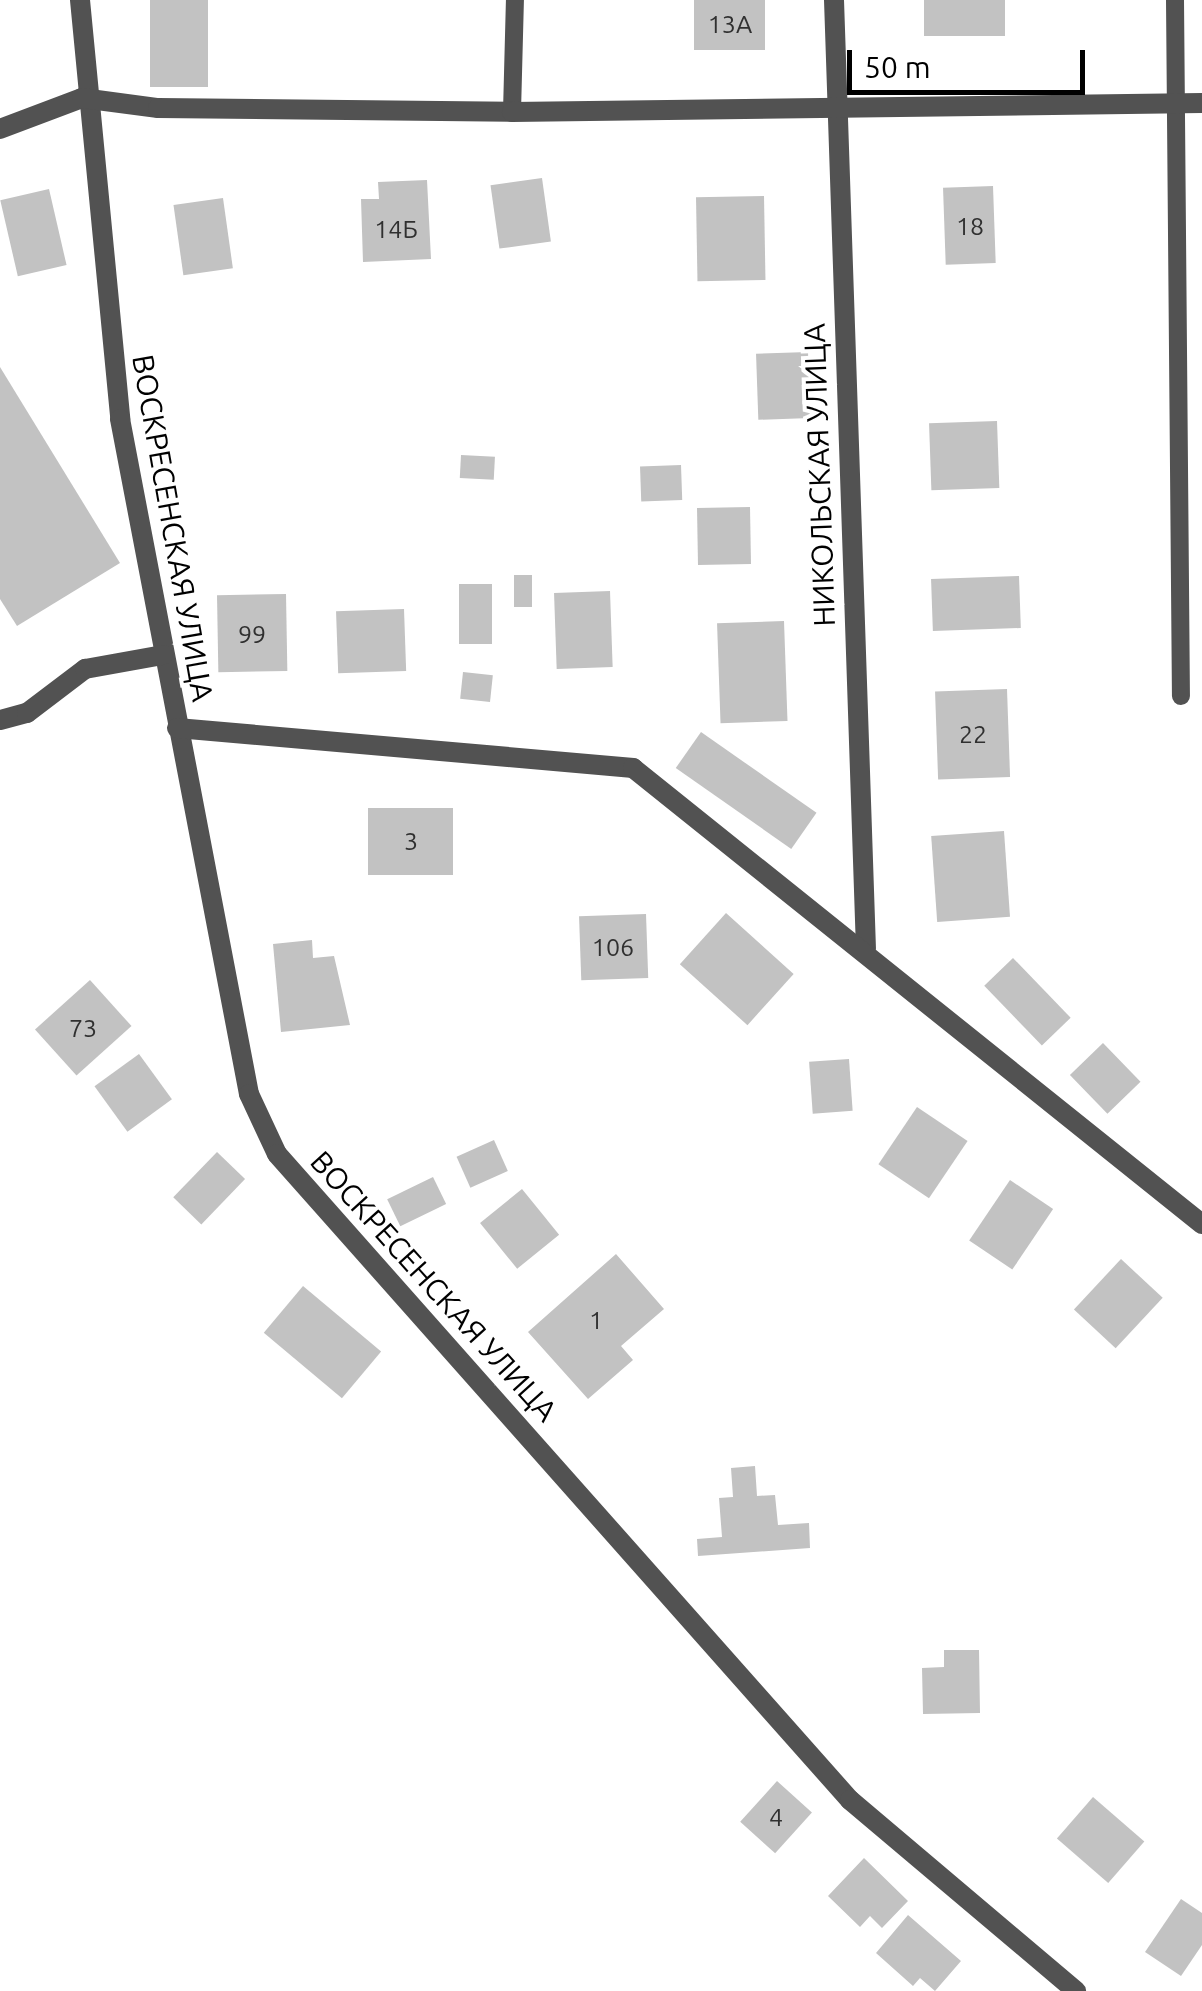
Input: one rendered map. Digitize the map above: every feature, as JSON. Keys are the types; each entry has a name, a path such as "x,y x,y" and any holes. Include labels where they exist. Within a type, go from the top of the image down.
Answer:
{"street":[{"name":"ВОСКРЕСЕНСКАЯ УЛИЦА","path":"80,0 82,98 120,419 249,1094 277,1154 850,1800 1076,1991"},
{"name":"НИКОЛЬСКАЯ УЛИЦА","path":"834,0 866,948"},
{"path":"0,129 82,98 158,108 512,112 837,112 1202,104"},
{"path":"0,720 27,713 84,669 163,655"},
{"path":"177,728 633,768 866,948 1202,1224"}],"lane":[{"path":"512,112 515,0"},
{"path":"1175,0 1181,696"}],"building":[{"path":"150,0 208,0 208,87 150,87"},
{"path":"694,0 765,0 765,50 694,50"},
{"path":"924,0 1005,0 1005,36 924,36"},
{"path":"542,178 551,241 499,249 491,185"},
{"path":"427,180 431,259 363,262 361,199 379,199 378,182"},
{"path":"993,186 996,263 946,265 943,188"},
{"path":"49,189 67,265 18,276 0,200"},
{"path":"764,196 765,280 697,281 696,197"},
{"path":"223,198 233,268 183,275 173,205"},
{"path":"808,352 810,418 758,420 756,354"},
{"path":"0,367 120,563 17,626 0,599"},
{"path":"997,421 999,488 931,490 929,423"},
{"path":"461,455 495,457 494,480 460,478"},
{"path":"681,465 682,500 641,501 640,466"},
{"path":"750,507 751,564 698,565 697,508"},
{"path":"514,575 532,575 532,607 514,607"},
{"path":"1019,576 1021,628 933,631 931,579"},
{"path":"459,584 492,584 492,644 459,644"},
{"path":"610,591 613,667 557,669 554,593"},
{"path":"286,594 287,671 218,672 217,595"},
{"path":"404,609 406,671 338,673 336,611"},
{"path":"784,621 787,721 721,723 717,623"},
{"path":"463,672 493,675 490,702 460,699"},
{"path":"1007,689 1010,777 938,779 935,692"},
{"path":"701,732 817,813 791,849 676,768"},
{"path":"368,808 453,808 453,875 368,875"},
{"path":"1004,831 1010,917 937,922 931,836"},
{"path":"726,913 794,974 747,1025 680,964"},
{"path":"646,914 648,978 581,980 579,916"},
{"path":"312,940 313,958 334,956 350,1025 281,1032 273,944"},
{"path":"1013,958 1071,1018 1042,1045 984,986"},
{"path":"90,980 131,1026 76,1076 35,1030"},
{"path":"1103,1043 1141,1082 1107,1114 1070,1075"},
{"path":"139,1054 172,1099 127,1132 95,1086"},
{"path":"849,1059 853,1111 813,1114 809,1062"},
{"path":"917,1107 968,1141 929,1198 878,1164"},
{"path":"494,1140 508,1171 470,1188 457,1157"},
{"path":"217,1152 245,1179 201,1224 173,1197"},
{"path":"433,1177 446,1204 400,1226 387,1199"},
{"path":"1010,1180 1053,1209 1012,1270 969,1241"},
{"path":"522,1189 559,1235 517,1269 480,1223"},
{"path":"616,1254 664,1309 621,1346 633,1360 588,1399 528,1332"},
{"path":"1121,1259 1163,1298 1116,1348 1074,1309"},
{"path":"303,1286 381,1352 342,1398 264,1333"},
{"path":"755,1466 757,1496 775,1495 778,1525 809,1523 810,1548 698,1556 697,1539 722,1537 719,1498 733,1497 731,1468"},
{"path":"944,1650 979,1650 980,1713 923,1714 922,1668 944,1667"},
{"path":"777,1781 812,1812 775,1853 740,1822"},
{"path":"1093,1797 1144,1842 1108,1883 1057,1839"},
{"path":"864,1858 908,1901 882,1928 870,1916 860,1927 828,1896"},
{"path":"1181,1899 1202,1913 1202,1945 1181,1976 1145,1952"},
{"path":"908,1915 961,1961 935,1991 920,1978 913,1986 876,1953"}]}
